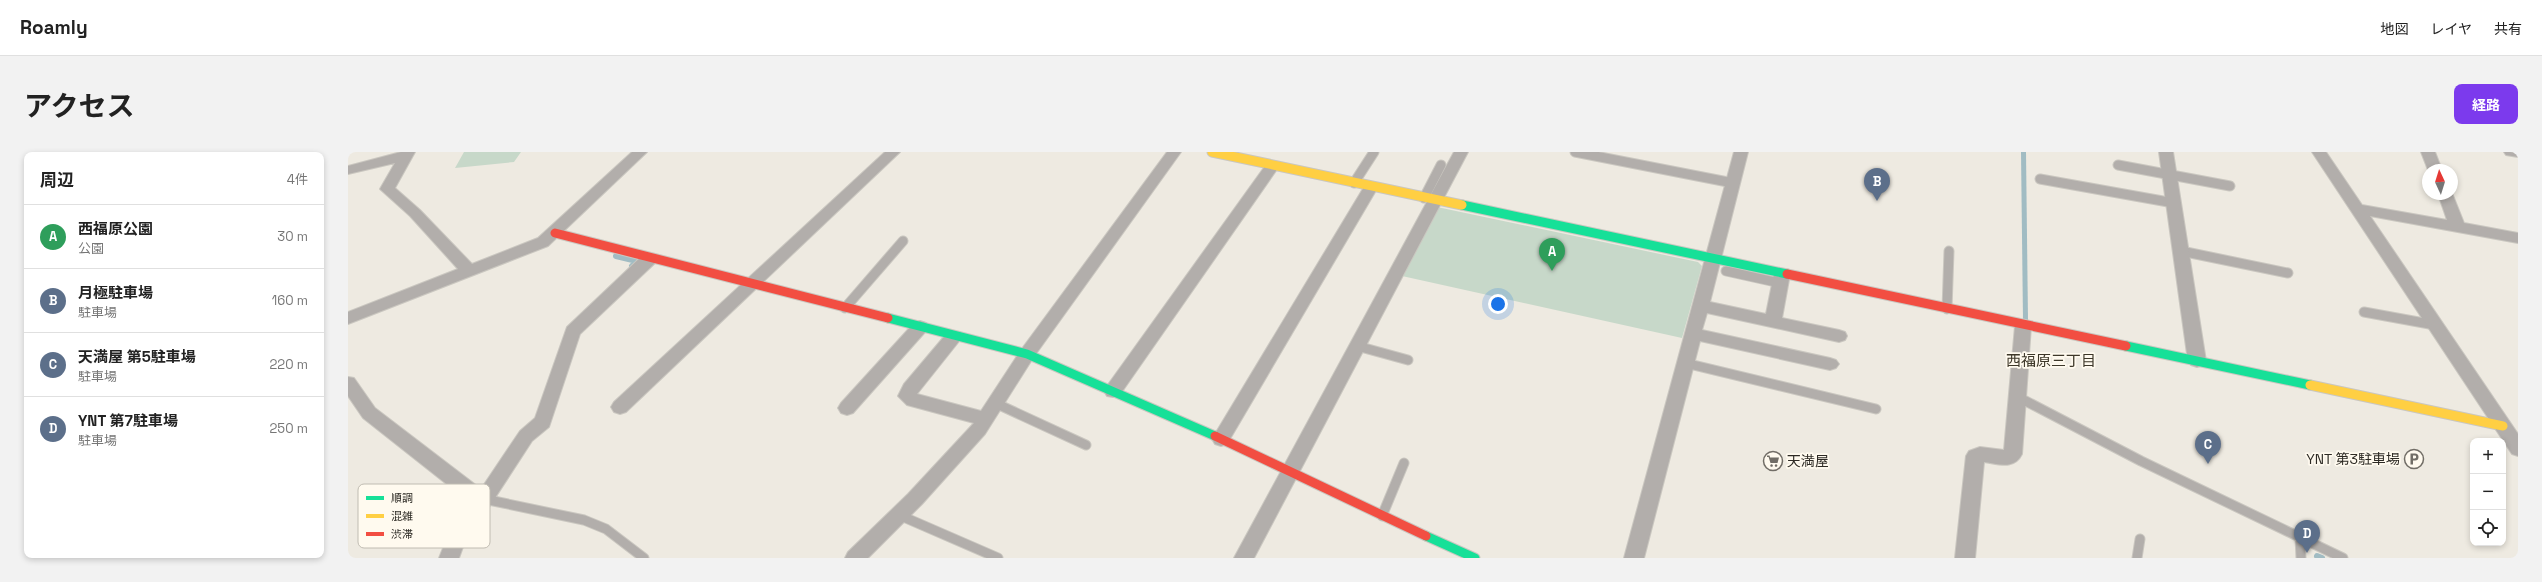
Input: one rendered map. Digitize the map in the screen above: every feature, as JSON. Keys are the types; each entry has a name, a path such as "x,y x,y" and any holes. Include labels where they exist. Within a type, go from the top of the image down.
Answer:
{"street":[{"path":"348,318 543,242 555,233 640,152"},
{"path":"620,407 893,152"},
{"path":"855,558 899,515 974,434 1027,354 1174,152"},
{"path":"1212,152 1430,200 1713,258 1781,278 1946,309 2503,426"},
{"path":"1244,558 1357,346 1430,200 1461,152"},
{"path":"1634,558 1741,152"},
{"path":"2166,152 2197,361"},
{"path":"2319,152 2518,449"},
{"path":"2428,152 2433,164"},
{"path":"2512,152 2518,153"},
{"path":"407,154 387,189 415,213 469,271"},
{"path":"348,170 407,154"},
{"path":"1113,391 1273,165"},
{"path":"1221,440 1371,187"},
{"path":"2447,200 2458,226"},
{"path":"2357,209 2518,238"},
{"path":"555,233 649,259 1027,354 1221,440 1289,473 1475,558"},
{"path":"490,490 526,436 543,422 573,331 649,259"},
{"path":"1773,321 1781,278"},
{"path":"1700,306 1839,336"},
{"path":"1965,558 1975,456 1980,454 2009,458 2013,454 2023,326"},
{"path":"847,408 920,327"},
{"path":"1693,334 1830,364"},
{"path":"954,336 910,389 907,396 913,400 985,418"},
{"path":"348,383 369,413 460,484"},
{"path":"449,558 453,548"}],"lane":[{"path":"1354,183 1374,152"},
{"path":"1575,152 1733,183"},
{"path":"1430,200 1441,164"},
{"path":"2118,165 2230,186"},
{"path":"2040,179 2174,203"},
{"path":"845,308 904,241"},
{"path":"1946,309 1949,251"},
{"path":"2181,251 2288,273"},
{"path":"1726,271 1781,278"},
{"path":"2364,312 2435,325"},
{"path":"1357,346 1408,360"},
{"path":"1685,363 1876,409"},
{"path":"2018,397 2343,558"},
{"path":"995,403 1086,445"},
{"path":"1382,516 1404,463"},
{"path":"490,500 584,520 606,530 644,558"},
{"path":"899,515 998,558"},
{"path":"2137,558 2140,538"},
{"path":"2300,538 2299,552 2301,558"}],"green space":[{"path":"464,152 521,152 514,162 455,168"},
{"path":"1437,207 1698,262 1702,266 1682,338 1402,276"}],"water":[{"path":"2021,152 2026,152 2028,320 2023,320"}],"waterway":[{"path":"616,256 637,261 632,266"},
{"path":"2317,556 2322,558"}],"traffic: fast":[{"path":"1462,205 1787,274"},
{"path":"888,318 1027,354 1215,436"},
{"path":"2126,346 2310,385"},
{"path":"1426,536 1475,558"}],"traffic: slow":[{"path":"1212,152 1462,205"},
{"path":"2310,385 2503,426"}],"traffic: jam":[{"path":"555,233 888,318"},
{"path":"1787,274 2126,346"},
{"path":"1215,436 1289,473 1426,536"}],"place":[{"name":"月極駐車場","path":"1877,201"},
{"name":"西福原公園","path":"1552,271"},
{"name":"YNT 第3駐車場","path":"2414,459"},
{"name":"天満屋","path":"1773,461"},
{"name":"天満屋 第5駐車場","path":"2208,464"},
{"name":"YNT 第7駐車場","path":"2307,553"}],"district":[{"name":"西福原三丁目","path":"2051,360"}]}
